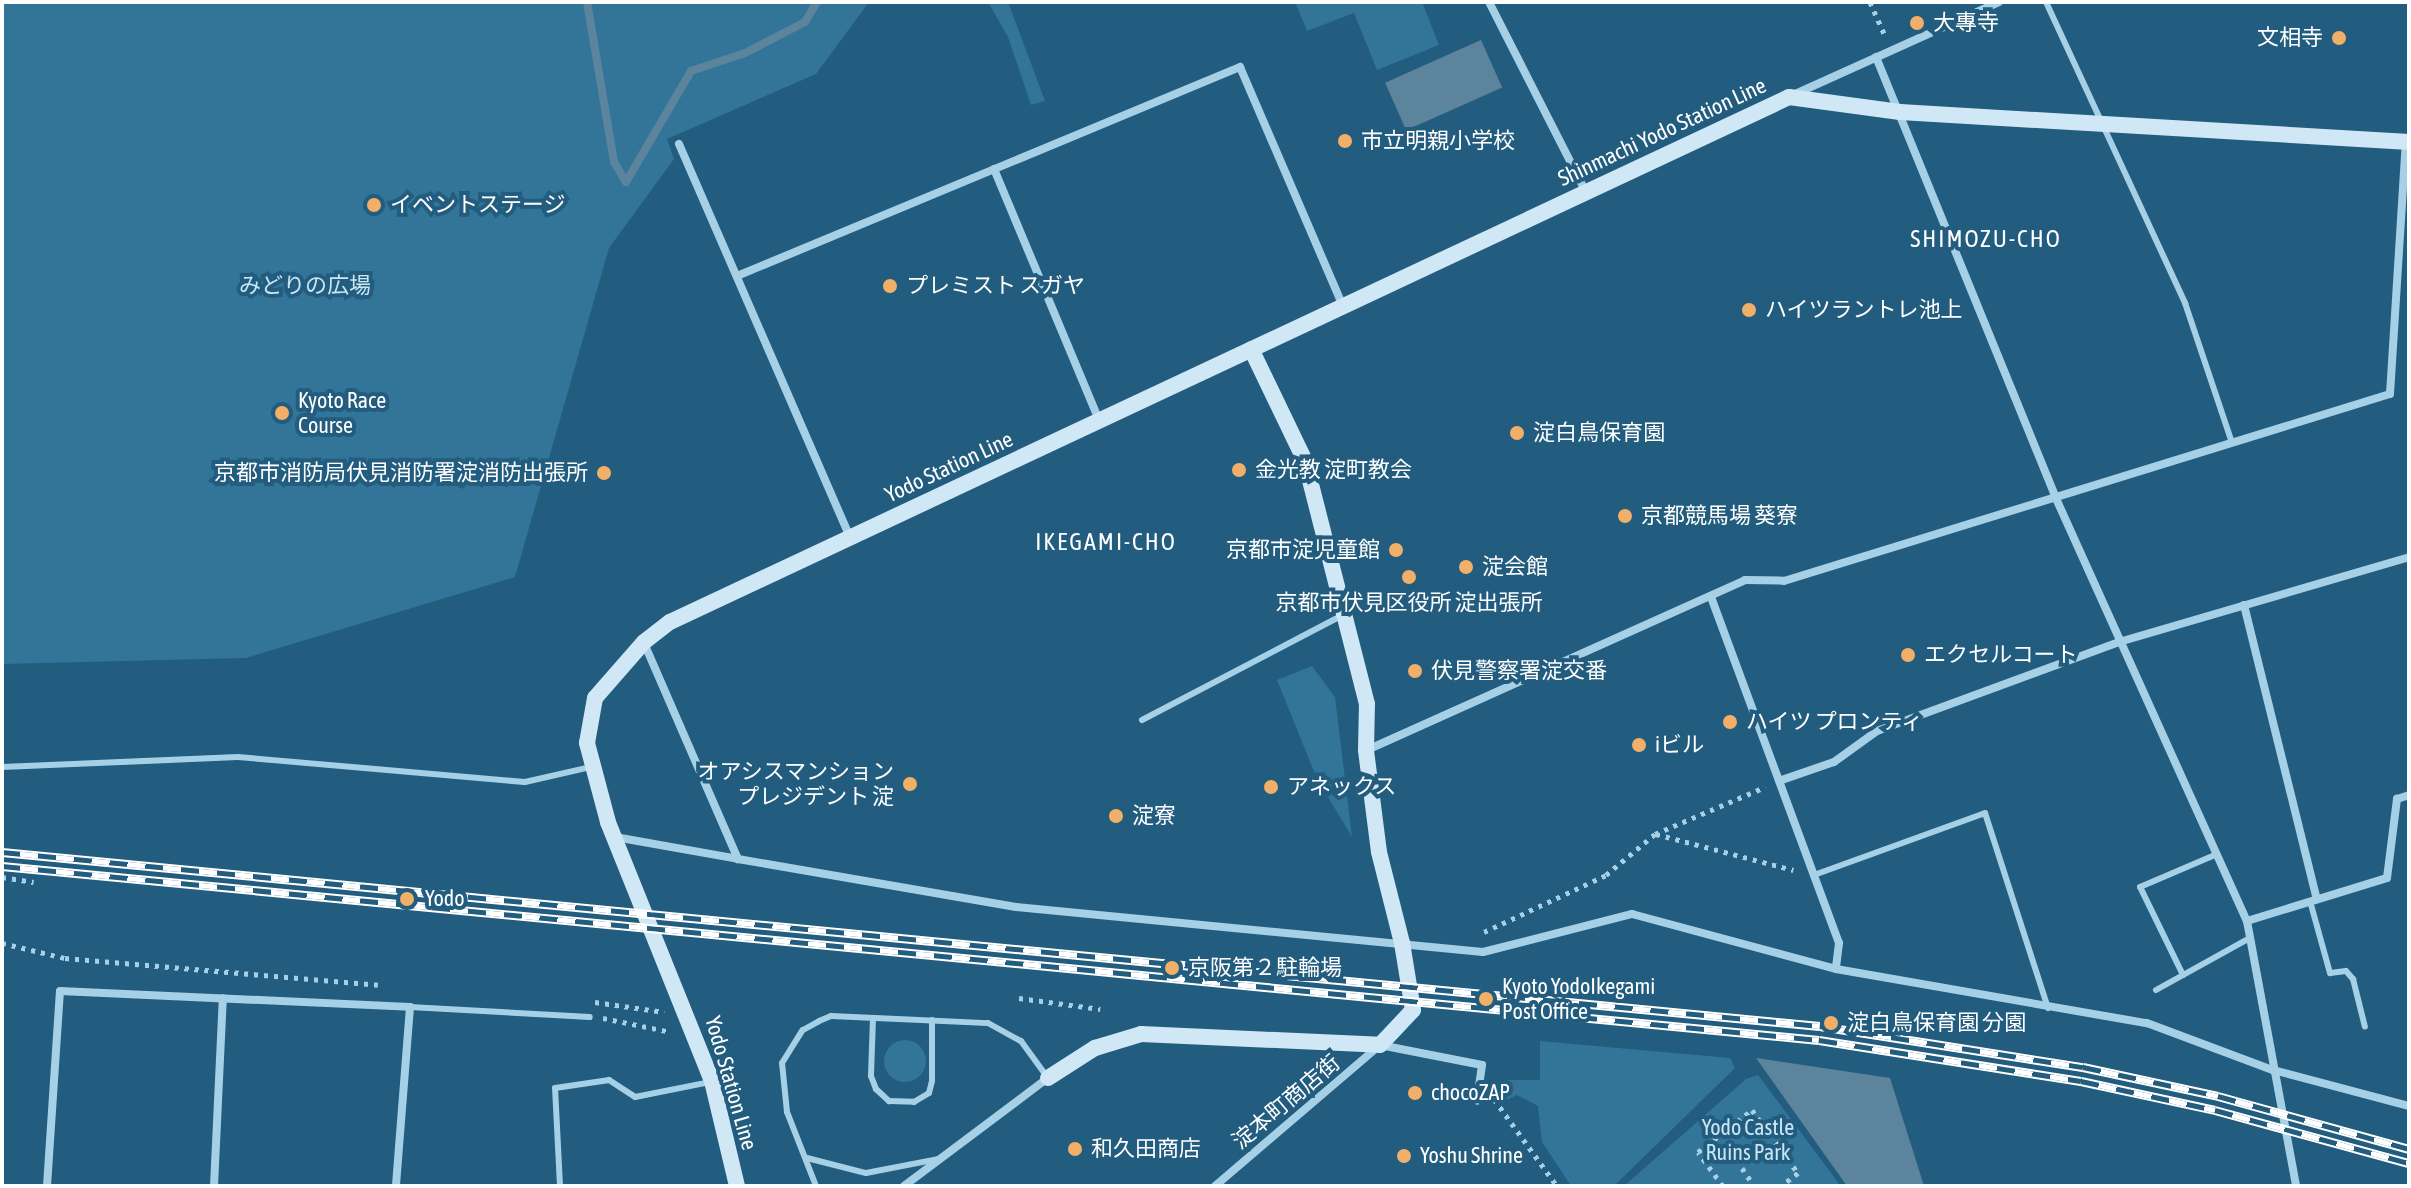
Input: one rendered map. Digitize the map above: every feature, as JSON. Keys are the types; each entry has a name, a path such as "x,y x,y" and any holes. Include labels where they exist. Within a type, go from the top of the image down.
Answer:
{"main road":[{"name":"Shinmachi Yodo Station Line","path":"1251,349 1789,97 1900,112 2103,120 2408,142"},
{"name":"Yodo Station Line","path":"737,1186 712,1081 614,837 593,767 587,743 595,698 644,642 670,622 1251,349"},
{"path":"1048,1078 1095,1048 1141,1034 1380,1045 1413,1010 1402,943 1379,852 1366,750 1367,704 1341,616 1305,461 1251,349"}],"street":[{"path":"1489,2 1586,192"},
{"path":"1789,97 1999,2"},
{"path":"1876,57 2054,494 2247,921 2296,1186"},
{"path":"737,276 1240,67 1343,306"},
{"path":"1366,750 1745,580 1784,581 2054,494 2390,394 2408,142"},
{"path":"679,144 850,537"},
{"path":"994,169 1099,421"},
{"path":"1779,781 1834,762 1877,731 2119,642 2409,557"},
{"path":"1711,597 1839,943 1836,969"},
{"path":"2244,605 2314,900"},
{"path":"644,642 738,859"},
{"path":"2247,921 2387,878 2397,799 2409,795"},
{"path":"614,837 1016,907 1483,952 1528,944 1632,914 1836,969 2147,1023 2273,1070 2409,1106"},
{"path":"47,1186 60,991 410,1007 396,1186"},
{"path":"214,1186 223,998"},
{"path":"1380,1045 1482,1065 1478,1096"},
{"name":"淀本町商店街","path":"1215,1186 1380,1045"},
{"path":"904,1186 1048,1078"}],"lane":[{"path":"2046,2 2185,303 2231,440"},
{"path":"1142,720 1341,616"},
{"path":"2,767 238,757 525,782 593,767"},
{"path":"1814,875 1985,813 2048,1008"},
{"path":"2183,975 2140,887 2217,854"},
{"path":"2314,900 2330,973 2346,971 2353,979 2365,1027"},
{"path":"2156,990 2250,938"},
{"path":"410,1007 590,1017"},
{"path":"816,1186 785,1103 782,1063 788,1049 803,1030 831,1016 988,1023 1006,1029 1028,1049 1048,1078"},
{"path":"873,1018 871,1076 876,1089 889,1101 914,1102 929,1093 932,1081 932,1020"},
{"path":"560,1186 555,1088 609,1080 635,1097 712,1081"},
{"path":"807,1158 866,1173 938,1159"}],"path":[{"path":"1870,2 1892,49"},
{"path":"1446,948 1606,875 1655,834 1779,781"},
{"path":"1655,834 1814,875"},
{"path":"2,877 34,882"},
{"path":"2,943 65,958 383,986"},
{"path":"1019,998 1100,1009"},
{"path":"580,1001 670,1014"},
{"path":"608,1019 662,1030"},
{"path":"1478,1096 1497,1100 1557,1186"},
{"path":"1723,1186 1698,1152 1752,1110 1798,1173 1781,1186"},
{"path":"1742,1168 1754,1186"}],"green space":[{"name":"Kyoto Race Course","path":"2,2 869,2 816,74 667,139 674,159 609,248 515,577 246,658 2,664"},
{"path":"988,2 1008,2 1045,101 1031,105 1008,37"},
{"path":"1295,2 1422,2 1439,45 1377,70 1354,13 1307,31"},
{"path":"1312,666 1335,697 1352,837 1317,779 1277,680"},
{"path":"905,1040 920,1046 926,1061 920,1076 905,1082 890,1076 884,1061 890,1046"},
{"path":"1540,1041 1730,1058 1735,1068 1614,1186 1571,1186 1542,1142 1538,1106 1517,1095 1504,1101 1500,1080 1540,1080"},
{"name":"Yodo Castle Ruins Park","path":"1758,1075 1840,1185 1624,1186 1746,1079"}],"shaded area":[{"path":"1481,40 1502,88 1406,130 1385,83"},
{"path":"1756,1058 1890,1078 1924,1186 1847,1186"}],"waterway":[{"path":"587,2 614,162 626,182 691,71 745,53 805,22 817,2"}],"railway":[{"path":"2,852 1820,1026 2083,1067 2218,1096 2409,1149"},
{"path":"2,866 1819,1040 2081,1081 2215,1110 2409,1163"}],"place":[{"name":"大專寺","path":"1917,23"},
{"name":"文相寺","path":"2339,38"},
{"name":"市立明親小学校","path":"1345,141"},
{"name":"イベントステージ","path":"374,205"},
{"name":"プレミスト スガヤ","path":"890,286"},
{"name":"ハイツラントレ池上","path":"1749,310"},
{"name":"Kyoto Race Course","path":"282,413"},
{"name":"淀白鳥保育園","path":"1517,433"},
{"name":"金光教 淀町教会","path":"1239,470"},
{"name":"京都市消防局伏見消防署淀消防出張所","path":"604,473"},
{"name":"京都競馬場 葵寮","path":"1625,516"},
{"name":"京都市淀児童館","path":"1396,550"},
{"name":"淀会館","path":"1466,567"},
{"name":"京都市伏見区役所 淀出張所","path":"1409,577"},
{"name":"エクセルコート","path":"1908,655"},
{"name":"伏見警察署淀交番","path":"1415,671"},
{"name":"ハイツ プロンティ","path":"1730,722"},
{"name":"iビル","path":"1639,745"},
{"name":"オアシスマンション プレジデント 淀","path":"910,784"},
{"name":"アネックス","path":"1271,787"},
{"name":"淀寮","path":"1116,816"},
{"name":"Yodo","path":"407,899"},
{"name":"京阪第２駐輪場","path":"1172,968"},
{"name":"Kyoto YodoIkegami Post Office","path":"1486,999"},
{"name":"淀白鳥保育園 分園","path":"1831,1023"},
{"name":"chocoZAP","path":"1415,1093"},
{"name":"和久田商店","path":"1075,1149"},
{"name":"Yoshu Shrine","path":"1404,1156"}],"district":[{"name":"SHIMOZU-CHO","path":"1986,239"},
{"name":"IKEGAMI-CHO","path":"1106,542"}],"park label":[{"name":"みどりの広場","path":"305,286"}]}
